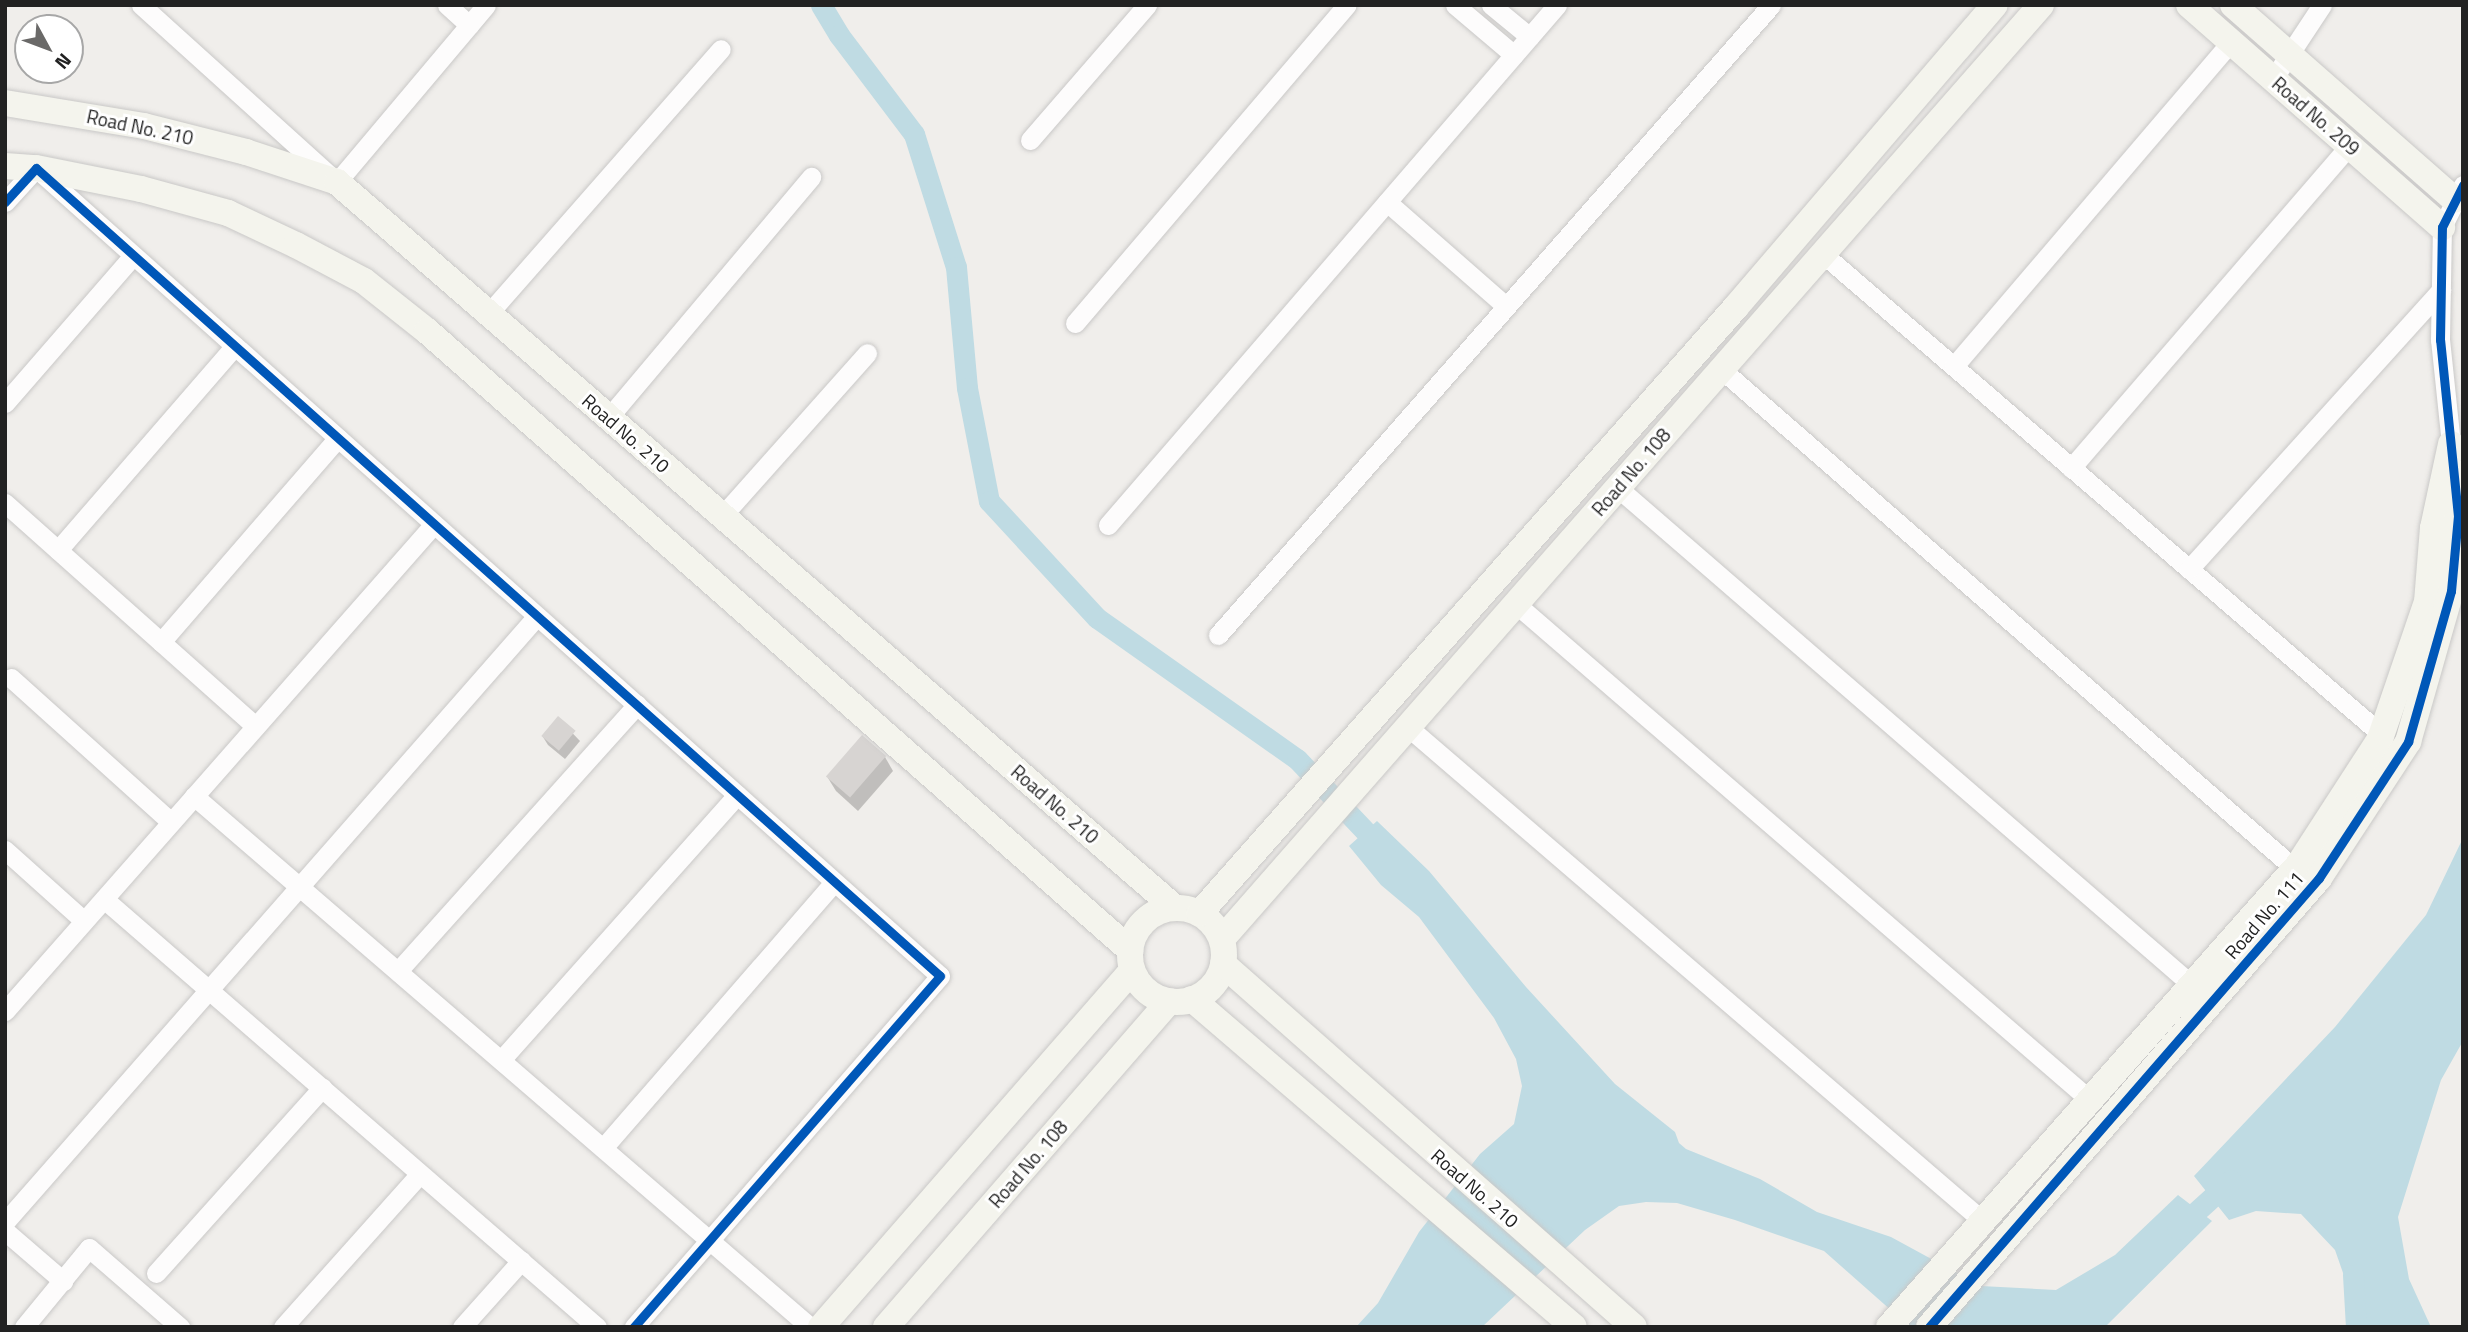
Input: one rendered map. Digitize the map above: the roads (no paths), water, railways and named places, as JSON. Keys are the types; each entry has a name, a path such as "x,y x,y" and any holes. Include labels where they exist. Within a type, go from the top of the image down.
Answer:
{"street":[{"path":"141,5 337,182 486,5"},
{"path":"447,5 469,24"},
{"path":"1030,140 1147,5"},
{"path":"1075,323 1348,5"},
{"path":"1455,5 1514,55"},
{"path":"1492,5 1530,37"},
{"path":"1108,525 1557,5"},
{"path":"1218,635 1771,5"},
{"name":"Road No. 108","path":"1200,913 1735,308 1995,5"},
{"name":"Road No. 108","path":"1223,952 1292,860 2041,5"},
{"name":"Road No. 209","path":"2189,5 2442,227"},
{"name":"Road No. 209","path":"2233,5 2459,192"},
{"path":"2273,79 2322,5"},
{"path":"1954,366 2231,42"},
{"path":"489,313 721,48"},
{"name":"Road No. 210","path":"5,103 144,126 246,152 337,182 1174,907 1200,913 1217,929 1223,952 1439,1157 1634,1327"},
{"path":"2071,468 2349,146"},
{"path":"5,166 36,168 141,189 228,213 364,281 427,331 1131,961 1147,991 1180,1000 1411,1187 1564,1319"},
{"path":"5,202 36,168"},
{"path":"36,168 940,976 634,1327"},
{"path":"608,417 811,177"},
{"path":"2451,444 2440,340 2442,227 2459,192"},
{"path":"1387,202 1506,306"},
{"path":"1823,254 2381,734"},
{"path":"5,403 133,256"},
{"path":"2189,569 2441,290"},
{"path":"58,550 235,346"},
{"path":"722,516 867,352"},
{"path":"1721,369 2295,869"},
{"path":"161,642 338,438"},
{"name":"Road No. 111","path":"1889,1327 2295,869 2381,734 2427,602 2433,528 2451,444"},
{"name":"Road No. 111","path":"1929,1327 2319,878 2408,742 2451,592 2458,516 2451,444"},
{"path":"1618,488 2192,985"},
{"path":"5,503 255,726"},
{"path":"5,1011 434,524"},
{"path":"1516,604 2090,1100"},
{"path":"5,1222 537,616"},
{"path":"11,678 172,822"},
{"path":"398,971 637,705"},
{"path":"1408,727 1983,1221"},
{"path":"501,1060 737,795"},
{"path":"194,796 810,1327"},
{"path":"5,850 84,922"},
{"path":"603,1149 834,882"},
{"path":"104,899 597,1327"},
{"path":"821,1327 1131,961 1133,937 1149,916 1174,907"},
{"path":"1180,1000 1213,986 1223,952"},
{"name":"Road No. 108","path":"886,1327 1180,1000"},
{"path":"156,1273 322,1088"},
{"path":"283,1327 420,1174"},
{"path":"5,1231 63,1280"},
{"path":"24,1327 89,1248 180,1327"},
{"path":"462,1327 521,1261"}],"water":[{"path":"1377,821 1429,871 1526,987 1615,1084 1675,1132 1679,1143 1686,1149 1760,1179 1817,1212 1891,1237 1981,1286 2056,1290 2115,1255 2178,1195 2212,1221 2105,1327 1910,1327 1824,1251 1677,1203 1646,1202 1619,1206 1585,1230 1482,1327 1356,1327 1378,1303 1419,1232 1480,1154 1514,1124 1522,1086 1516,1059 1494,1018 1419,917 1381,885 1349,846"},
{"path":"2463,838 2463,1041 2441,1080 2398,1217 2409,1279 2431,1327 2362,1327 2335,1250 2301,1214 2256,1211 2229,1220 2194,1176 2335,1027 2426,915"}],"waterway":[{"path":"821,5 839,35 914,134 956,267 967,388 989,501 1097,618 1297,759 1384,851"},
{"path":"2177,1229 2231,1180"},
{"path":"2353,1275 2356,1327"}]}
